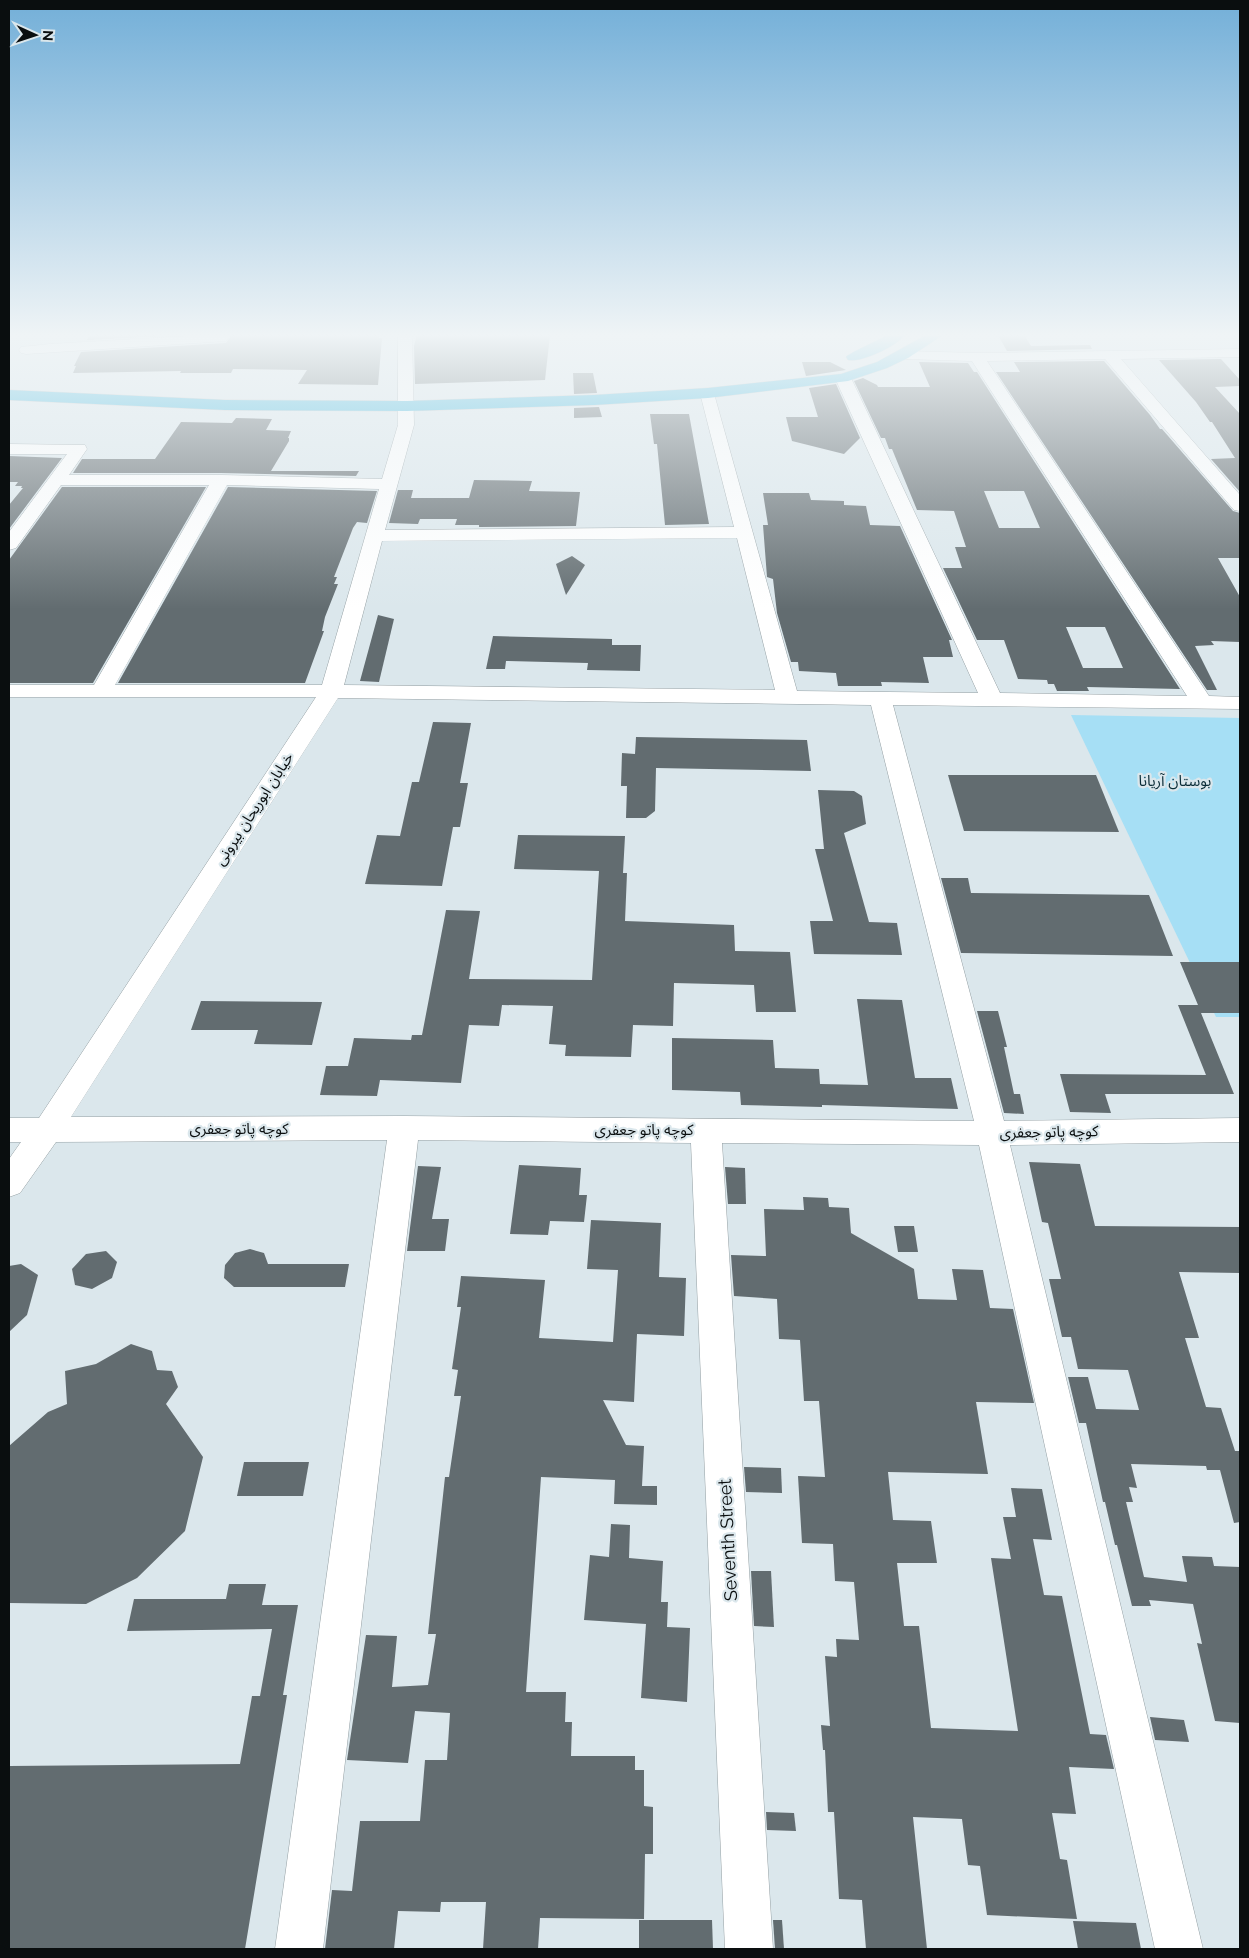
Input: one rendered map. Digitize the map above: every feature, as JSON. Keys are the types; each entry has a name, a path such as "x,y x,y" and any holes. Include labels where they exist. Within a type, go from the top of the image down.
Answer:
{"street":[{"name":"خیابان ابوریحان بیرونی","path":"9,1184 47,1130 331,691 406,426"},
{"path":"717,426 788,697"},
{"path":"869,426 992,700"},
{"path":"1022,426 1202,702"},
{"path":"1171,426 1240,506"},
{"path":"9,449 79,449 9,544"},
{"path":"56,480 221,480 389,484"},
{"path":"101,691 221,480"},
{"path":"374,536 744,532"},
{"path":"9,691 331,691 1240,703"},
{"path":"880,698 992,1133 1179,1949"},
{"path":"299,1949 404,1128"},
{"name":"کوچه پاتو جعفری","path":"9,1130 404,1128 992,1133 1240,1130"},
{"name":"Seventh Street","path":"706,1130 749,1949"}],"green space":[{"name":"بوستان آریانا","path":"1071,715 1240,718 1240,1017 1216,1017"}],"building":[{"path":"178,426 268,426 266,430 291,431 288,438 289,441 271,471 359,471 356,476 221,473 73,473 82,459 155,459"},
{"path":"652,426 691,426 709,524 665,525 657,444 654,444"},
{"path":"788,426 855,426 860,438 844,454 792,441"},
{"path":"875,426 1012,426 1180,689 1087,687 1089,691 1057,691 1054,684 1048,684 1047,680 1018,679 1004,640 977,640 943,568 962,568 955,547 966,547 954,511 917,510 892,449 889,449 885,438 881,438","holes":["984,491 1024,491 1040,528 999,528","1066,627 1105,627 1123,668 1083,668"]},
{"path":"1032,426 1158,426 1233,511 1240,513 1240,558 1218,558 1240,597 1240,642 1211,641 1214,645 1195,646 1217,690 1207,690"},
{"path":"1215,426 1240,426 1240,492 1211,459 1235,458"},
{"path":"9,456 62,458 9,529 9,505 23,488 21,488 22,486 15,486 18,482 9,482"},
{"path":"474,480 532,481 529,491 580,492 576,526 479,527 479,525 455,525 457,519 420,519 418,524 389,523 398,490 413,490 411,498 469,498"},
{"path":"62,487 206,487 93,683 9,683 9,560"},
{"path":"228,487 377,491 367,523 357,522 353,528 334,577 337,577 334,584 338,584 325,617 322,631 324,631 305,683 118,683"},
{"path":"763,493 809,493 811,500 844,501 844,505 866,506 870,525 900,526 952,640 949,640 953,657 923,657 929,683 881,682 882,686 838,686 836,673 799,671 798,662 791,662 777,613 773,579 767,577 763,525 768,525"},
{"path":"572,556 585,565 566,595 556,564"},
{"path":"378,615 394,619 379,682 360,681"},
{"path":"493,636 612,639 612,645 641,645 640,671 587,670 588,663 506,661 505,669 486,669"},
{"path":"433,722 471,723 460,783 468,783 460,827 453,827 442,886 365,884 377,835 400,836 412,782 419,782"},
{"path":"636,737 807,740 811,771 656,768 655,811 646,818 626,818 627,786 621,786 622,753 635,754"},
{"path":"948,775 1096,775 1119,832 964,831"},
{"path":"818,790 854,791 862,796 866,824 844,833 869,922 897,923 902,955 814,954 810,921 833,921 815,849 824,849"},
{"path":"518,835 625,836 623,873 627,873 625,921 734,925 735,951 790,952 796,1012 756,1012 754,985 674,983 673,1026 633,1025 631,1057 565,1056 566,1045 549,1044 553,1006 502,1005 499,1026 469,1025 461,1083 380,1080 377,1096 320,1095 326,1066 348,1066 354,1038 411,1040 412,1035 422,1035 446,910 480,911 469,979 592,980 599,871 514,869"},
{"path":"941,878 968,878 971,893 1149,895 1173,956 961,953"},
{"path":"1180,962 1240,962 1240,1013 1201,1013 1234,1094 1105,1094 1111,1113 1070,1112 1060,1074 1206,1075 1178,1005 1198,1005"},
{"path":"857,999 902,1000 915,1078 951,1078 958,1109 741,1105 740,1092 672,1090 672,1038 773,1040 775,1068 819,1069 820,1084 868,1085"},
{"path":"201,1001 322,1002 312,1045 254,1044 258,1030 191,1030"},
{"path":"977,1011 998,1011 1007,1047 1004,1047 1014,1094 1020,1094 1024,1114 1004,1113"},
{"path":"1029,1162 1080,1164 1095,1226 1240,1227 1240,1273 1179,1272 1199,1338 1185,1338 1206,1407 1221,1408 1235,1451 1240,1451 1240,1522 1234,1523 1220,1470 1207,1470 1206,1466 1131,1464 1137,1488 1129,1487 1133,1502 1126,1502 1144,1577 1187,1582 1182,1556 1212,1557 1214,1566 1240,1567 1240,1723 1215,1721 1197,1643 1202,1644 1193,1604 1149,1600 1151,1606 1132,1606 1117,1545 1115,1545 1105,1502 1103,1502 1086,1423 1079,1423 1068,1377 1088,1377 1096,1409 1139,1410 1128,1370 1078,1369 1071,1337 1062,1337 1049,1279 1061,1279 1048,1223 1042,1222"},
{"path":"519,1165 581,1168 579,1195 587,1195 584,1222 550,1221 548,1235 510,1234"},
{"path":"418,1166 441,1167 432,1219 449,1219 445,1251 407,1251"},
{"path":"725,1167 745,1168 746,1204 728,1204"},
{"path":"803,1197 828,1198 829,1207 849,1208 851,1233 914,1269 918,1299 957,1300 952,1269 983,1270 990,1308 1013,1309 1034,1403 976,1402 988,1474 888,1472 893,1520 931,1521 937,1563 897,1563 904,1626 919,1626 931,1728 1018,1731 991,1558 1011,1559 1003,1517 1016,1517 1011,1488 1042,1489 1052,1540 1033,1539 1044,1595 1062,1596 1090,1734 1106,1735 1114,1769 1069,1767 1076,1814 1052,1813 1060,1859 1067,1860 1077,1919 987,1915 980,1866 968,1865 962,1819 913,1817 927,1949 866,1949 862,1900 839,1899 834,1812 828,1812 825,1750 823,1750 821,1725 830,1726 825,1656 837,1657 836,1639 859,1640 854,1582 835,1581 833,1544 802,1543 798,1476 825,1477 819,1401 804,1401 800,1340 779,1339 777,1299 734,1296 731,1255 766,1256 764,1209 804,1210"},
{"path":"591,1220 661,1223 659,1277 686,1278 684,1336 637,1334 634,1402 603,1400 626,1445 644,1446 642,1486 657,1486 657,1505 614,1504 615,1480 541,1477 526,1692 566,1692 565,1722 572,1722 571,1756 635,1756 635,1770 644,1770 644,1806 653,1807 653,1854 645,1854 644,1919 540,1918 538,1949 483,1949 486,1902 441,1902 440,1912 398,1911 394,1949 325,1949 332,1890 352,1891 360,1821 420,1821 425,1760 447,1760 450,1713 415,1711 408,1763 347,1760 366,1635 397,1636 392,1687 428,1685 436,1634 428,1634 445,1477 449,1477 461,1396 454,1396 458,1370 452,1369 461,1307 457,1307 461,1276 545,1280 539,1338 613,1342 618,1270 587,1269"},
{"path":"894,1226 914,1226 918,1252 898,1252"},
{"path":"250,1249 264,1253 268,1264 349,1264 345,1287 234,1287 224,1278 225,1265 235,1253"},
{"path":"106,1251 117,1262 112,1278 92,1289 75,1285 72,1269 86,1254"},
{"path":"21,1264 38,1275 27,1315 9,1332 9,1266"},
{"path":"131,1344 152,1351 157,1370 172,1371 178,1387 166,1404 203,1457 185,1531 137,1578 86,1604 9,1603 9,1446 48,1412 67,1404 65,1371 96,1364"},
{"path":"244,1462 309,1462 303,1496 237,1496"},
{"path":"744,1467 781,1468 782,1493 746,1492"},
{"path":"611,1524 630,1525 629,1558 663,1561 661,1602 668,1602 667,1627 690,1628 687,1702 641,1698 646,1624 584,1620 590,1555 609,1557"},
{"path":"751,1571 771,1571 774,1627 754,1626"},
{"path":"229,1584 266,1584 262,1605 298,1605 283,1695 287,1695 245,1949 9,1949 9,1766 240,1764 252,1696 260,1696 272,1629 127,1631 134,1599 226,1599"},
{"path":"1150,1717 1184,1720 1189,1742 1155,1740"},
{"path":"766,1812 794,1813 796,1831 767,1830"},
{"path":"639,1920 712,1920 713,1949 639,1949"},
{"path":"773,1920 782,1920 784,1949 775,1949"},
{"path":"1073,1921 1136,1923 1141,1949 1078,1949"}]}
